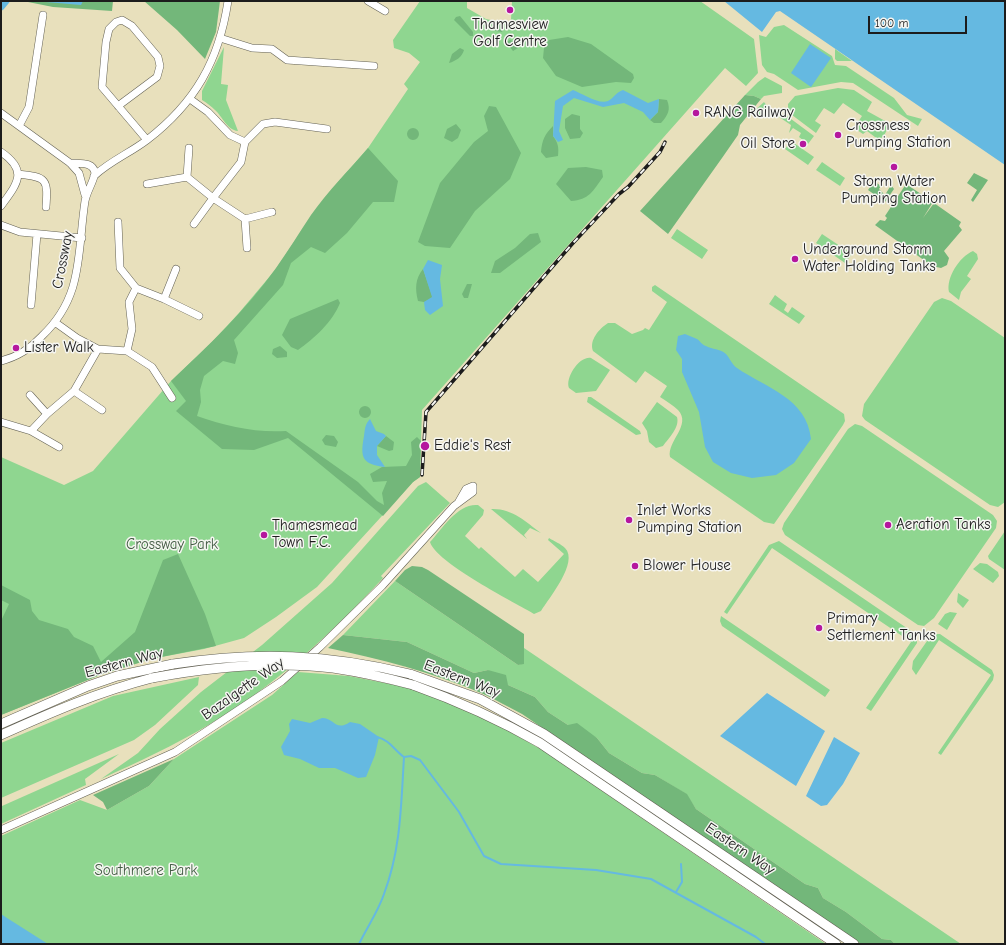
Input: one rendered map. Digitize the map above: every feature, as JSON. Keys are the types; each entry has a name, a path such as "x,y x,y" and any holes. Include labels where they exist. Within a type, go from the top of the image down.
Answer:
{"main road":[{"name":"Eastern Way","path":"1,724 88,686 117,676 173,664 227,656 272,655 335,659 371,664 410,674 480,699 507,712 544,734 854,944"},
{"name":"Eastern Way","path":"1,735 75,702 120,686 152,678 204,669 242,666 306,666 375,676 413,685 454,700 497,719 540,743 836,944"}],"street":[{"path":"1,113 70,163 84,180 93,178 106,165 148,140 190,99 209,69 220,38 228,1"},
{"path":"368,1 385,11"},
{"path":"20,126 29,107 43,15"},
{"path":"118,106 157,77 160,66 158,57 145,41 132,26 122,20 116,22 109,29 106,42 102,87 118,106 148,140"},
{"path":"220,38 252,48 272,49 287,60 374,66"},
{"path":"190,99 208,112 230,135 245,142"},
{"path":"194,224 241,162 245,142 263,124 275,122 327,129"},
{"path":"187,177 189,148"},
{"path":"1,152 14,162 18,174 15,186 1,206"},
{"path":"70,163 106,165"},
{"path":"79,175 80,168 88,165"},
{"path":"88,165 95,170 93,178"},
{"path":"18,174 37,176 44,180 47,187 46,207"},
{"name":"Crossway","path":"79,175 85,202"},
{"path":"147,184 187,177 213,198 245,219 272,212"},
{"name":"Crossway","path":"1,361 31,348 56,323 72,293 82,238 85,202 93,178"},
{"path":"245,219 247,248"},
{"path":"118,222 120,268 136,288 164,299 199,316"},
{"path":"1,225 14,231 82,238"},
{"path":"31,305 37,234"},
{"path":"164,299 176,269"},
{"path":"127,351 132,329 129,302 136,288"},
{"path":"56,323 77,338 98,349 127,351 152,368 172,398"},
{"path":"31,431 47,414 74,391 98,349"},
{"path":"74,391 102,410"},
{"path":"30,395 47,414"},
{"path":"1,422 31,431 59,447"},
{"name":"Bazalgette Way","path":"1,830 175,752 282,681 320,647 382,586 456,505"}],"green space":[{"path":"23,1 113,1 112,11 53,7"},
{"path":"144,1 220,1 216,32 205,59 177,30"},
{"name":"Crossway Park","path":"420,1 467,1 467,8 486,19 509,24 511,19 512,1 700,1 754,39 758,73 746,86 725,68 422,410 420,477 413,482 317,587 244,638 204,649 151,659 100,675 1,715 1,457 64,485 93,471 171,381 212,342 238,314 276,269 312,215 368,148 408,89 404,84 420,62 409,53 394,48 393,40"},
{"path":"460,16 473,32 473,36 470,36 454,20 456,17"},
{"path":"495,21 504,26 502,32 496,31 492,27"},
{"path":"784,25 832,56 835,65 846,66 894,98 907,115 922,119 918,126 853,83 841,82 798,90 774,74 767,72 762,65 759,35 766,37 774,27"},
{"path":"568,37 591,44 633,74 634,78 631,83 616,82 582,87 556,76 543,58 544,48 549,40"},
{"path":"510,40 516,43 518,48 513,51 506,42"},
{"path":"224,47 221,84 228,85 226,100 238,131 231,128 215,110 202,100 202,91"},
{"path":"460,48 464,50 462,55 449,63 452,54"},
{"path":"835,49 852,61 837,61 835,59"},
{"path":"765,77 782,86 782,93 764,96 761,99 754,96 745,95 758,82"},
{"path":"838,88 854,90 872,102 867,111 887,122 886,132 879,140 867,131 863,134 854,128 862,116 843,103 834,114 824,108 815,121 821,125 816,133 788,112 788,104 795,96"},
{"path":"745,95 754,96 761,99 740,125 738,135 668,234 640,211"},
{"path":"659,99 667,100 669,110 661,123 654,123 650,120 658,112"},
{"path":"764,102 767,106 759,117 753,112"},
{"path":"489,106 496,107 521,153 510,179 475,211 450,248 425,246 418,242 440,183 474,142 488,131 484,116"},
{"path":"572,114 580,116 580,129 583,133 580,138 570,139 565,128 565,119"},
{"path":"781,115 787,116 814,136 808,144 799,137 801,133 793,128 789,133 791,125 779,117"},
{"path":"456,124 461,130 458,138 452,142 444,138 447,129"},
{"path":"553,126 553,136 558,145 558,156 546,158 541,152 542,144 546,135"},
{"path":"411,128 415,128 419,134 415,140 411,140 407,136 407,132"},
{"path":"791,141 814,157 808,165 785,149"},
{"path":"368,148 398,181 394,202 373,202 347,233 325,253 311,247 291,263 283,285 234,340 238,353 235,364 223,361 204,376 200,390 201,402 197,416 219,423 252,430 286,431 358,482 377,501 384,505 382,493 387,481 373,482 370,474 382,467 406,466 412,455 411,442 417,437 421,441 420,477 413,482 383,516 288,438 254,450 222,449 176,411 186,401 171,381 213,341 252,298 276,268 311,215 331,189"},
{"path":"822,162 845,178 840,186 816,170"},
{"path":"586,167 602,170 603,177 586,197 571,201 556,184 568,168"},
{"path":"974,173 988,180 973,202 971,200 977,190 967,183"},
{"path":"874,181 881,186 879,189 885,195 891,185 894,189 885,202 868,190"},
{"path":"906,184 933,202 923,218 934,203 961,222 959,226 962,230 944,251 949,258 947,265 941,268 932,266 875,225 880,220 885,221 887,218 885,216"},
{"path":"677,229 708,250 702,259 671,238"},
{"path":"538,233 541,242 500,273 491,273 495,261 515,248 530,234"},
{"path":"822,234 852,254 845,263 816,243"},
{"path":"973,251 977,254 978,259 967,276 971,279 961,292 959,300 949,292 952,274 958,263"},
{"path":"423,269 433,298 424,302 418,301 416,292 417,280"},
{"path":"467,284 472,284 468,298 464,298 462,294"},
{"path":"655,285 844,414 845,421 843,425 774,524 764,522 670,457 672,445 681,427 682,416 678,410 660,397 667,386 645,371 636,383 593,351 592,343 596,335 601,328 608,323 615,323 632,334 645,328 649,330 667,302 652,291 652,287"},
{"path":"775,295 787,304 784,310 788,313 792,307 805,316 799,324 769,304"},
{"path":"942,298 951,301 1005,338 1005,502 998,507 990,505 865,420 862,416 864,404 934,302"},
{"path":"338,299 340,303 328,323 310,341 298,350 291,347 282,335 290,319"},
{"path":"280,346 287,352 287,357 277,358 272,354 273,349"},
{"path":"591,358 610,370 596,391 576,393 569,388 568,384 571,374 574,368 582,360"},
{"path":"588,397 591,397 640,431 641,434 636,435 587,402"},
{"path":"657,402 677,417 678,421 668,440 663,446 656,448 649,442 647,431 642,423"},
{"path":"363,406 367,406 371,412 367,418 363,418 359,414 359,410"},
{"name":"Aeration Tanks","path":"855,424 862,426 993,515 997,521 996,528 934,618 924,626 918,625 785,535 782,529 784,523 848,429"},
{"path":"326,435 334,436 338,442 336,447 325,445 322,440"},
{"path":"386,436 394,442 393,450 389,451 377,446"},
{"path":"426,482 450,503 381,576 383,578 323,639 280,676 234,709 183,739 143,760 101,779 138,753 160,729 201,692 262,645 332,583 418,486"},
{"path":"471,505 478,505 484,510 483,515 465,536 479,549 481,547 515,577 523,569 538,582 564,554 548,540 549,538 565,548 568,554 566,571 541,611 534,614 474,580 445,560 435,550 430,542 457,512"},
{"path":"491,509 499,509 512,513 541,533 530,528 524,535 527,539"},
{"path":"1005,531 1005,570 989,559 988,556"},
{"path":"779,541 917,635 917,643 871,711 866,708 911,642 772,548 727,614 724,612 769,545"},
{"path":"178,554 205,614 216,646 151,659 100,675 1,715 1,621 9,604 1,600 1,585 30,600 32,611 39,620 68,629 74,637 93,646 101,662 135,632 163,560"},
{"path":"980,563 987,564 998,572 999,576 993,583 973,569"},
{"path":"412,566 422,567 428,570 524,634 524,664 518,665 395,581 405,570"},
{"path":"395,581 518,665 524,663 524,648 961,944 895,944 891,940 882,939 846,912 823,898 818,888 805,884 696,809 686,794 655,775 642,773 609,753 597,738 568,725 548,712 535,697 508,685 488,670 474,673 407,642 343,635"},
{"path":"958,593 969,600 963,608 957,602"},
{"path":"950,612 957,613 947,630 938,624 945,614"},
{"path":"721,616 830,690 825,697 722,626 720,621"},
{"path":"932,634 940,634 992,670 994,675 993,680 941,755 938,753 991,675 939,640 916,675 912,669 913,661"},
{"path":"343,635 407,642 474,673 488,670 506,675 508,685 535,697 548,712 568,725 577,723 597,738 609,753 642,773 655,775 687,794 696,809 805,884 818,888 823,898 846,912 882,939 891,940 895,944 861,944 522,714 496,700 462,685 425,672 328,648"},
{"name":"Southmere Park","path":"298,672 349,676 436,693 544,751 826,944 47,944 1,916 1,836 80,800 107,810 149,786 174,759 272,695"},
{"path":"199,677 198,685 155,725 134,740 1,798 1,743 113,696"},
{"path":"119,754 85,779 86,785 1,824 2,806"},
{"path":"174,759 149,786 107,810 103,802 93,795"}],"water":[{"path":"34,1 83,1 81,5"},
{"path":"724,1 1005,1 1005,165 780,11 776,12 762,32"},
{"path":"810,44 831,58 811,87 791,73"},
{"path":"573,90 590,98 604,102 608,101 623,90 648,103 659,99 658,112 650,120 643,112 624,103 603,107 574,98 563,106 559,131 563,140 558,142 553,136 555,101"},
{"path":"428,260 442,265 440,279 443,306 430,315 425,310 424,302 432,297 423,269"},
{"path":"685,334 697,339 702,344 723,352 735,367 772,388 802,413 808,425 811,439 794,463 776,475 752,478 731,473 713,462 705,447 699,412 682,372 682,359 676,350 678,336"},
{"path":"370,419 376,431 386,436 377,446 377,455 385,467 371,464 364,459 362,450 365,429"},
{"path":"767,693 825,731 796,786 720,736"},
{"path":"322,718 330,720 341,726 350,722 360,724 379,737 375,755 366,777 358,778 335,768 319,768 300,759 284,755 281,747 290,731 289,724 292,719 310,723"},
{"path":"834,737 860,753 843,784 827,805 821,806 806,796"},
{"path":"1,914 7,918 48,944 1,944"}],"waterway":[{"path":"1,7 6,1"},
{"path":"377,737 385,740 404,757 411,756 420,760 459,812 484,856 501,864 596,870 651,879 756,937 765,944"},
{"path":"359,944 382,901 390,877 397,844 401,810 404,757"},
{"path":"676,892 682,882 681,864"}],"railway":[{"path":"422,475 426,412 573,243 660,152 665,142"}],"place":[{"name":"Thamesview Golf Centre","path":"510,10"},
{"name":"RANG Railway","path":"696,113"},
{"name":"Crossness Pumping Station","path":"838,135"},
{"name":"Oil Store","path":"803,144"},
{"name":"Storm Water Pumping Station","path":"894,167"},
{"name":"Underground Storm Water Holding Tanks","path":"795,259"},
{"name":"Lister Walk","path":"16,348"},
{"name":"Eddie's Rest","path":"425,446"},
{"name":"Inlet Works Pumping Station","path":"629,520"},
{"name":"Aeration Tanks","path":"888,525"},
{"name":"Thamesmead Town F.C.","path":"264,535"},
{"name":"Blower House","path":"635,566"},
{"name":"Primary Settlement Tanks","path":"819,628"}]}
